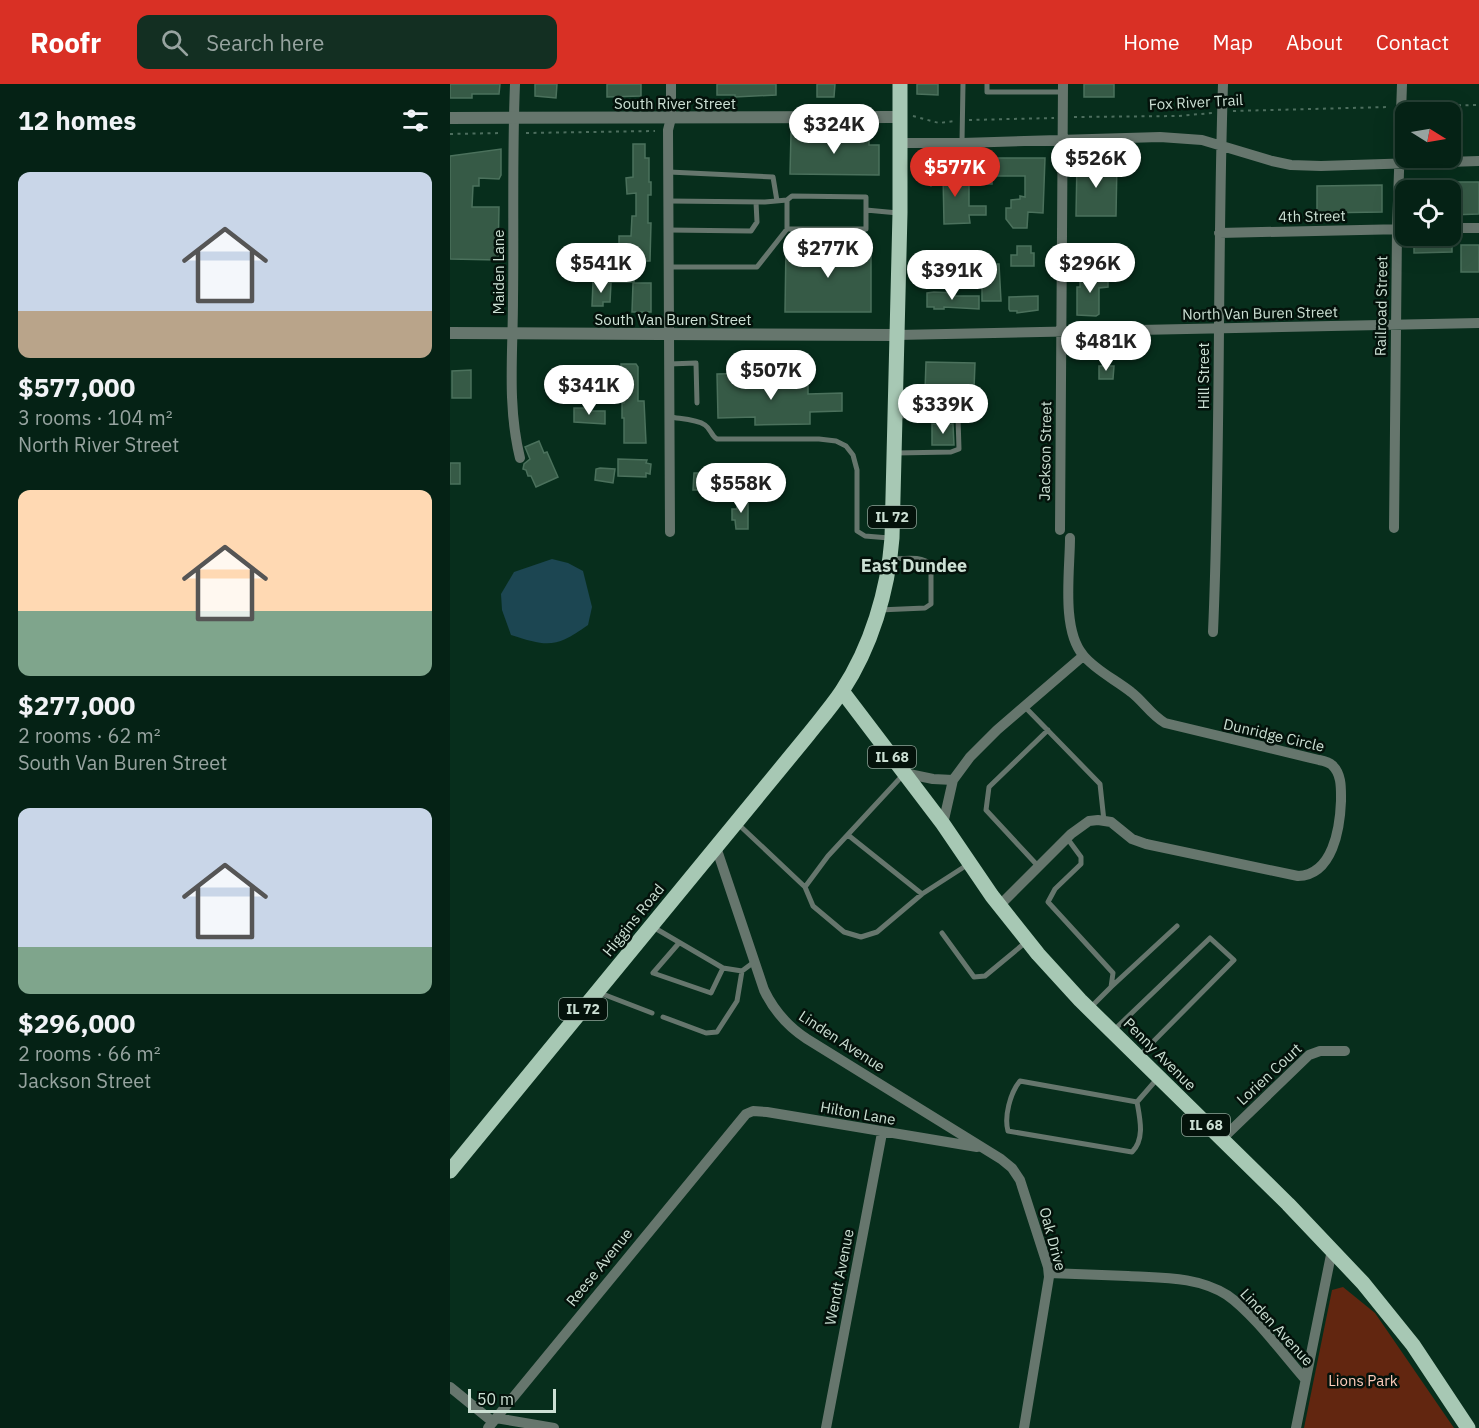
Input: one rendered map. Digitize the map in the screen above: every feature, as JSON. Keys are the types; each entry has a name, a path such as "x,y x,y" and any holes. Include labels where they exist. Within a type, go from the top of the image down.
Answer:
{"main road":[{"name":"IL 72","path":"842,691 867,643 878,610 890,559 896,416 900,143 907,117 900,84"},
{"name":"Penny Avenue","path":"842,691 942,824 999,906 1028,941 1089,1009 1332,1251 1392,1317 1434,1375 1468,1428"},
{"name":"Higgins Road","path":"450,1171 842,691"}],"street":[{"name":"Maiden Lane","path":"515,84 511,402 513,426 520,458"},
{"path":"670,532 668,130 671,118 671,84"},
{"name":"Hill Street","path":"1213,632 1218,522 1223,84"},
{"name":"Railroad Street","path":"1401,102 1402,84"},
{"name":"Jackson Street","path":"1060,530 1063,88"},
{"name":"South River Street","path":"450,118 907,117"},
{"path":"900,143 1195,139 1291,165 1395,163"},
{"path":"1461,161 1479,161"},
{"path":"1461,228 1479,228"},
{"name":"4th Street","path":"1220,233 1395,229"},
{"name":"Railroad Street","path":"1394,528 1396,325 1400,246"},
{"name":"North Van Buren Street","path":"897,335 1479,323"},
{"name":"South Van Buren Street","path":"450,333 897,335"},
{"path":"942,824 952,780 970,756 1083,656 1074,638 1070,619 1070,538"},
{"name":"Dunridge Circle","path":"1083,656 1132,692 1157,718 1165,723 1326,762 1337,772 1341,788 1340,826 1335,841 1323,863 1312,872 1302,876 1146,844 1134,840 1116,825 1104,821"},
{"path":"904,773 952,780"},
{"path":"999,906 1067,838 1089,821 1104,821"},
{"name":"Linden Avenue","path":"716,847 754,962 769,1001 779,1015 790,1027 982,1148"},
{"name":"Lorien Court","path":"1221,1140 1310,1055 1320,1051 1345,1051"},
{"name":"Hilton Lane","path":"734,1126 746,1114 758,1111 982,1148"},
{"name":"Reese Avenue","path":"492,1422 734,1126"},
{"name":"Wendt Avenue","path":"826,1428 882,1132"},
{"name":"Oak Drive","path":"982,1148 1009,1165 1020,1180 1049,1273 1024,1428"},
{"path":"1296,1428 1332,1251"},
{"name":"Linden Avenue","path":"1049,1273 1172,1278 1195,1281 1216,1289 1231,1298 1244,1310 1305,1380"},
{"path":"450,1387 492,1422 554,1428"}],"lane":[{"path":"962,143 963,84"},
{"path":"987,84 987,92 1063,88"},
{"path":"669,172 773,177 777,201"},
{"path":"669,201 756,202 787,200 792,196 866,197 866,229 787,229"},
{"path":"669,267 757,267 787,229 787,200"},
{"path":"668,230 751,231 758,222 756,202"},
{"path":"866,210 900,213"},
{"path":"669,364 696,363 697,403"},
{"path":"895,453 951,452 959,449 958,418 948,415 896,416"},
{"path":"670,417 702,423 717,439 813,439 836,441 843,444 853,454 857,470 857,531 865,537 892,538"},
{"path":"878,610 925,608 931,604 931,565 928,561 890,559"},
{"path":"1024,706 1100,784 1104,821"},
{"path":"1038,867 986,810 989,787 1048,730"},
{"path":"805,886 828,856 904,773"},
{"path":"736,822 805,886 813,906 844,932 861,938 877,932 922,894 969,864"},
{"path":"848,835 922,894"},
{"path":"1067,838 1081,856 1081,864 1055,889 1048,902 1113,973 1111,987"},
{"path":"651,926 723,968 742,971"},
{"path":"1089,1009 1177,926"},
{"path":"942,933 974,977 985,976 1028,941"},
{"path":"1112,1032 1210,938 1234,960 1138,1057"},
{"path":"679,943 653,973 711,993 723,968"},
{"path":"663,1017 706,1033 717,1032 737,1001 742,971 754,962"},
{"path":"597,992 652,1013"},
{"path":"1137,1102 1158,1078"},
{"path":"1020,1081 1137,1102 1142,1124 1138,1146 1132,1152 1008,1131 1006,1123 1013,1089 1020,1081"}],"path":[{"name":"Fox River Trail","path":"1461,105 1479,105"},
{"name":"Fox River Trail","path":"907,117 939,123 962,120 1178,116 1222,111 1395,107"}],"green space":[{"name":"Lions Park","path":"1343,1287 1375,1313 1454,1428 1304,1428 1332,1290"}],"water":[{"path":"552,559 568,563 583,571 592,607 588,625 568,638 551,643 534,642 511,635 502,610 501,594 514,572"}],"building":[{"path":"450,84 500,84 499,94 472,94 472,98 450,98"},
{"path":"535,84 557,84 556,98 535,96"},
{"path":"607,84 641,84 641,96 607,97"},
{"path":"717,84 776,84 776,95 735,97 735,95 717,95"},
{"path":"817,84 835,84 834,97 817,97"},
{"path":"917,84 938,84 938,95 917,94"},
{"path":"1084,84 1114,84 1114,97 1084,97"},
{"path":"791,133 869,134 869,145 879,145 879,175 790,174"},
{"path":"633,144 645,144 645,158 649,158 650,261 634,261 634,282 606,282 606,252 619,252 619,236 631,236 632,216 636,216 636,193 627,194 626,178 633,177"},
{"path":"501,149 499,179 479,178 479,186 473,186 472,207 499,207 498,260 450,259 450,156"},
{"path":"980,158 1045,158 1043,213 1028,212 1027,228 1013,228 1006,219 1006,208 1011,208 1011,200 1020,199 1020,196 1025,197 1025,176 992,176 992,184 980,184"},
{"path":"1077,161 1117,162 1116,216 1076,216"},
{"path":"935,164 951,180 969,180 969,206 986,206 986,215 969,215 970,223 944,224 943,174 931,186 922,176"},
{"path":"1461,182 1479,182 1479,214 1461,215"},
{"path":"1382,185 1382,212 1317,213 1317,186"},
{"path":"797,242 811,242 811,246 871,247 871,312 785,312 786,246 797,246"},
{"path":"1479,245 1479,272 1461,272 1461,246"},
{"path":"1017,246 1031,246 1031,253 1034,253 1034,266 1011,266 1011,255 1017,255"},
{"path":"1414,246 1452,246 1452,252 1414,253"},
{"path":"922,253 943,253 941,275 922,275"},
{"path":"982,264 999,264 1001,301 982,301"},
{"path":"1108,275 1108,287 1099,288 1099,314 1096,316 1077,315 1077,287 1080,287 1080,276"},
{"path":"593,282 611,283 610,302 603,302 603,306 592,306"},
{"path":"633,283 651,283 651,312 632,312"},
{"path":"927,293 955,293 955,296 979,296 979,309 927,307"},
{"path":"1038,296 1038,310 1017,313 1009,309 1009,297"},
{"path":"926,362 975,363 974,389 943,388 942,391 925,391"},
{"path":"621,364 636,364 638,367 638,401 644,401 646,443 624,443 622,403 624,403 621,380 617,376 621,373"},
{"path":"566,366 584,366 585,387 566,387"},
{"path":"1099,366 1114,366 1113,379 1099,379"},
{"path":"471,370 471,398 452,398 452,371"},
{"path":"758,373 758,386 808,384 808,394 842,393 842,411 810,412 810,424 755,425 755,417 718,418 717,374"},
{"path":"574,408 605,411 605,424 574,422"},
{"path":"932,424 953,424 954,445 932,445"},
{"path":"539,441 544,453 547,452 558,477 536,487 531,476 528,476 526,470 523,469 524,464 530,459 525,447"},
{"path":"618,459 647,460 646,463 651,464 650,474 646,473 646,477 618,476"},
{"path":"450,463 460,463 460,484 450,484"},
{"path":"596,469 615,469 613,483 595,480"},
{"path":"694,473 719,473 719,477 725,477 724,490 693,490"},
{"path":"737,499 748,499 748,529 736,529 735,520 732,520 732,509 737,509"}],"district":[{"name":"East Dundee","path":"914,565"}]}
